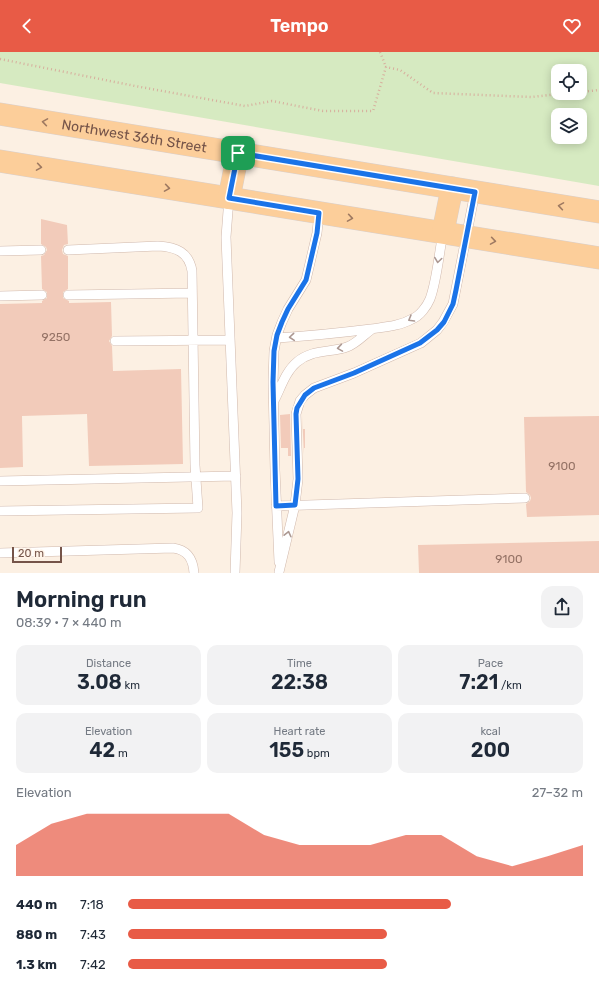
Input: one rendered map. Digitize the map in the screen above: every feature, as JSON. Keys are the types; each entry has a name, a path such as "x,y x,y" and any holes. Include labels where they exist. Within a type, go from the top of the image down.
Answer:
{"main road":[{"name":"Northwest 36th Street","path":"0,114 599,212"},
{"path":"229,198 238,153"},
{"path":"0,161 599,258"},
{"path":"443,232 452,188"}],"lane":[{"path":"279,573 295,505 298,479 296,414 300,401 314,388 354,373 420,343 437,330 444,322 453,304 475,192"},
{"path":"229,198 226,237 236,476 237,531 235,573"},
{"path":"279,573 274,470 273,370 276,338 288,309 306,280 317,233 319,213"},
{"path":"276,338 333,334 404,324 414,319 430,300 443,232"},
{"path":"0,510 198,508 197,476 195,465 191,264 183,254 170,247 158,246 68,250"},
{"path":"0,251 41,250"},
{"path":"68,295 192,293"},
{"path":"0,296 42,296"},
{"path":"274,400 288,372 297,362 308,355 321,351 348,347 373,328"},
{"path":"115,342 230,340"},
{"path":"0,481 236,476"},
{"path":"276,506 525,498"},
{"path":"0,553 173,548 180,549 189,555 193,562 194,573"}],"path":[{"path":"0,59 245,106 272,101 323,111 373,111 386,67 380,52"},
{"path":"386,67 400,70 433,93 531,97 551,95"},
{"path":"587,91 599,90"}],"green space":[{"path":"0,52 599,52 599,186 0,83"}],"building":[{"path":"41,219 67,225 68,244 64,245 62,250 63,254 68,256 68,289 63,292 63,298 69,301 69,303 111,302 112,336 109,341 112,346 113,371 181,369 183,464 89,466 87,414 22,416 23,467 0,468 0,304 42,303 42,301 47,298 47,292 42,289 41,256 44,255 47,250 46,247 41,244"},
{"path":"290,414 291,456 288,456 288,448 281,448 280,415"},
{"path":"302,414 303,429 305,429 304,455"},
{"path":"599,416 599,515 527,517 526,504 531,498 526,492 524,417"},
{"path":"599,541 599,573 419,573 418,545"}],"route":[{"path":"238,153 475,192 453,304 444,322 437,330 420,343 354,373 322,384 308,391 300,401 296,414 298,479 295,505 276,506 274,470 274,351 277,335 282,322 288,309 306,280 317,233 319,213 229,198 238,153"}]}
